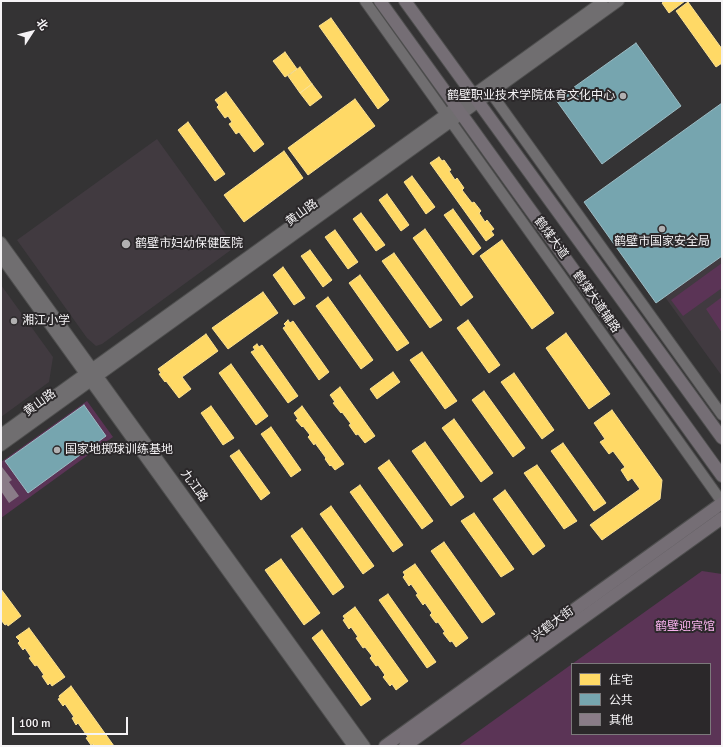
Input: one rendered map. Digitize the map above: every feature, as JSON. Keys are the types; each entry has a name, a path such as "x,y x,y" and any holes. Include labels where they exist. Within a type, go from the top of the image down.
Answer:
{"main road":[{"name":"鹤煤大道","path":"380,1 722,476"},
{"name":"鹤煤大道","path":"405,1 722,438"},
{"name":"兴鹤大街","path":"385,746 722,503"},
{"name":"兴鹤大街","path":"405,746 722,518"}],"street":[{"name":"鹤煤大道辅路","path":"365,1 722,503"},
{"name":"黄山路","path":"1,446 92,375 476,99 603,1"},
{"name":"黄山路","path":"476,99 492,93 619,1"},
{"path":"492,93 722,415"},
{"name":"九江路","path":"1,242 92,375 353,746"},
{"name":"九江路","path":"1,257 92,375 365,746"},
{"name":"黄山路","path":"1,434 92,375"}],"shaded area":[{"name":"鹤壁市妇幼保健医院","path":"157,139 235,247 102,344 96,346 87,338 17,240"},
{"path":"722,256 722,376 665,297"},
{"name":"湘江小学","path":"1,285 53,357 49,382 1,417"}],"green space":[{"path":"722,263 722,288 683,316 671,300"},
{"path":"722,297 722,333 706,309"},
{"name":"国家地掷球训练基地","path":"87,401 113,437 1,518 1,462"},
{"name":"鹤壁迎宾馆","path":"702,571 722,574 722,746 458,746 571,665 571,735 711,735 711,663 573,663"}],"building: 住宅":[{"path":"665,1 685,1 669,13 662,3"},
{"path":"688,2 722,49 722,63 716,67 676,11"},
{"path":"331,18 389,100 378,109 319,26"},
{"path":"285,52 297,69 285,77 273,61"},
{"path":"300,67 312,84 300,93 288,76"},
{"path":"312,84 322,97 310,106 300,93"},
{"path":"226,92 264,144 254,152 239,132 236,134 229,124 232,122 228,116 225,118 217,107 219,105 215,100"},
{"path":"355,99 375,126 308,175 288,148"},
{"path":"188,122 225,174 215,181 178,130"},
{"path":"284,151 303,178 244,222 224,195"},
{"path":"439,157 442,161 444,160 451,170 449,171 455,180 457,178 464,188 462,190 472,203 474,202 481,211 479,213 485,222 487,220 494,229 491,231 494,235 486,241 430,163"},
{"path":"412,176 435,207 426,214 404,182"},
{"path":"387,194 409,225 401,231 379,200"},
{"path":"453,209 481,248 473,255 444,215"},
{"path":"361,213 385,245 376,251 353,219"},
{"path":"425,229 473,297 461,306 413,238"},
{"path":"335,230 358,262 348,269 325,237"},
{"path":"502,240 554,313 532,329 480,256"},
{"path":"310,250 332,280 323,287 301,256"},
{"path":"394,253 442,320 430,328 382,261"},
{"path":"283,267 305,298 294,305 273,275"},
{"path":"360,275 409,343 397,351 349,283"},
{"path":"263,292 278,313 228,349 212,328"},
{"path":"328,297 373,360 361,369 316,306"},
{"path":"288,320 290,323 293,321 329,372 319,380 283,328 286,326 284,324"},
{"path":"468,320 500,365 489,373 457,328"},
{"path":"566,333 610,394 589,409 546,348"},
{"path":"206,334 218,351 182,377 191,389 179,398 159,374 161,373 158,369"},
{"path":"257,344 259,347 262,345 298,396 288,403 251,352 255,350 253,347"},
{"path":"422,352 457,401 445,409 410,360"},
{"path":"231,364 268,416 256,425 219,373"},
{"path":"393,372 400,382 377,399 370,389"},
{"path":"514,373 554,430 542,439 501,382"},
{"path":"340,387 375,436 365,443 358,434 356,435 349,425 351,424 333,403 335,402 330,395"},
{"path":"484,391 525,448 513,457 472,400"},
{"path":"211,406 234,438 223,445 201,413"},
{"path":"302,406 344,464 335,470 331,465 330,466 315,443 314,445 308,437 310,435 303,426 302,427 296,420 298,419 294,413"},
{"path":"612,410 662,480 660,499 602,540 590,525 640,489 632,478 628,481 621,470 625,467 613,451 609,454 600,442 605,439 594,423"},
{"path":"454,419 493,473 481,482 442,428"},
{"path":"271,427 301,470 291,477 261,434"},
{"path":"425,442 464,497 451,506 412,451"},
{"path":"563,443 606,503 594,511 551,451"},
{"path":"239,450 270,493 261,500 230,456"},
{"path":"389,460 433,521 422,529 378,468"},
{"path":"537,465 577,521 564,529 524,473"},
{"path":"360,485 403,545 393,552 350,492"},
{"path":"505,490 545,546 533,555 493,499"},
{"path":"331,506 374,566 363,574 320,514"},
{"path":"474,513 514,569 501,577 461,521"},
{"path":"302,528 344,587 333,595 291,536"},
{"path":"444,542 495,614 482,623 431,551"},
{"path":"281,559 320,613 304,625 265,570"},
{"path":"415,564 468,638 456,647 443,633 445,632 438,622 436,623 430,615 432,613 425,603 423,605 411,584 409,586 403,577 405,575 403,572"},
{"path":"1,589 21,616 8,626 1,620"},
{"path":"388,594 436,662 427,668 379,600"},
{"path":"355,607 408,681 396,690 392,684 390,686 383,677 385,675 378,665 376,666 370,658 372,656 365,647 363,648 351,627 349,629 343,620 345,619 343,616"},
{"path":"29,628 65,677 52,686 50,683 48,685 42,676 44,675 37,665 35,666 29,658 31,657 25,648 23,650 18,643 20,641 16,637"},
{"path":"322,630 371,699 361,706 312,638"},
{"path":"71,686 114,746 91,745 86,738 88,737 78,723 76,725 72,718 74,717 65,704 63,706 58,699 60,698 59,696"}],"building: 公共":[{"path":"636,43 681,106 602,164 556,100"},
{"name":"鹤壁市国家安全局","path":"722,103 722,256 656,303 584,202"},
{"name":"国家地掷球训练基地","path":"84,405 106,436 28,493 5,461"}],"building: 其他":[{"path":"2,467 12,480 9,482 19,496 9,503 1,491"}],"place":[{"name":"鹤壁职业技术学院体育文化中心","path":"623,96"},
{"name":"鹤壁市国家安全局","path":"662,229"},
{"name":"鹤壁市妇幼保健医院","path":"126,244"},
{"name":"湘江小学","path":"14,321"},
{"name":"国家地掷球训练基地","path":"57,450"}]}
